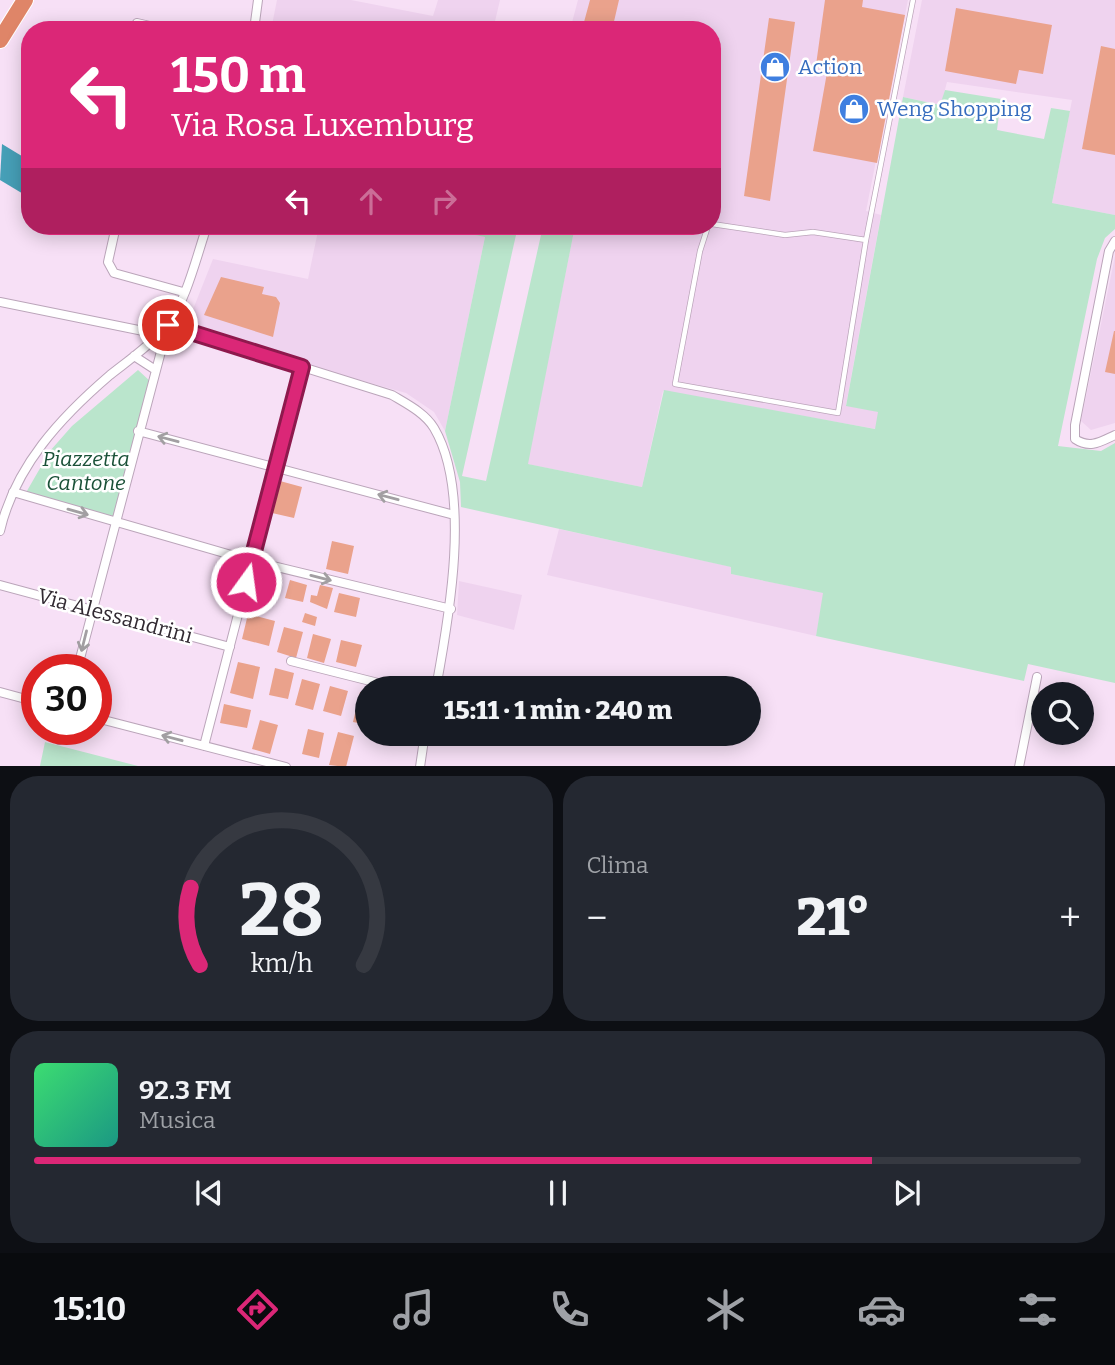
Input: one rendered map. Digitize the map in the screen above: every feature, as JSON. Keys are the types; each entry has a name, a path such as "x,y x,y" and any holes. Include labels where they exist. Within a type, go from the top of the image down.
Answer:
{"highway":[{"path":"0,26 15,0"},
{"path":"0,40 25,0"}],"street":[{"path":"255,21 258,0"},
{"path":"114,235 108,262 114,273 183,292"},
{"path":"81,654 154,369 168,325 204,235"},
{"path":"1115,241 1109,251 1075,425 1075,439 1083,444 1094,445 1115,435"},
{"path":"0,302 158,334"},
{"path":"0,531 23,471 55,426 79,401 168,325"},
{"path":"168,325 392,395 413,407 433,425 444,447 454,515 451,609 438,676"},
{"path":"134,356 154,369"},
{"path":"204,746 302,367"},
{"path":"138,431 454,515"},
{"path":"13,492 252,561 451,609"},
{"name":"Via Alessandrini","path":"0,585 230,647"},
{"path":"291,661 355,677"},
{"path":"1019,766 1037,677"},
{"path":"0,692 21,698"},
{"path":"112,722 286,766"},
{"path":"420,766 423,746"}],"lane":[{"path":"706,235 700,251 675,384 838,413 866,240 913,0"},
{"path":"721,226 785,235 813,232 866,240"}],"shaded area":[{"path":"277,0 351,0 433,16 438,0 500,0 495,21 273,21"},
{"path":"578,0 908,0 866,211 881,215 846,405 879,412 876,429 663,391 642,487 527,464 573,235 721,235 721,21 572,21"},
{"path":"922,0 1115,0 1115,215 1052,203 1072,100 947,82 941,105 903,97"},
{"path":"317,235 485,237 445,431 434,412 406,393 306,365 306,360 188,322 213,259 308,279"},
{"path":"1115,256 1115,423 1091,430 1081,421"},
{"path":"559,529 732,567 731,574 824,593 816,636 547,575"},
{"path":"459,581 522,595 514,630 457,615"}],"green space":[{"path":"945,90 1001,99 997,130 1044,139 1051,108 1070,111 1052,203 1115,215 1115,229 1105,238 1097,259 1058,446 1101,451 1115,443 1115,683 1028,664 1024,681 816,636 823,593 731,574 731,567 461,507 460,482 445,431 485,237 475,235 516,235 462,476 486,481 541,235 573,235 528,464 642,487 664,390 875,429 878,412 846,406 903,97 940,105"},
{"name":"Piazzetta Cantone","path":"138,370 151,382 115,522 24,496 50,451 72,426"},
{"path":"44,745 57,745 138,766 40,766"}],"water":[{"path":"2,144 21,156 21,193 0,180"}],"building":[{"path":"590,0 619,0 614,21 584,21"},
{"name":"Weng Shopping","path":"825,0 863,0 862,7 905,15 877,163 813,151 828,67 816,65"},
{"path":"956,8 1052,25 1043,74 1019,70 1016,84 945,71"},
{"path":"769,18 795,22 770,201 744,196"},
{"path":"1101,46 1115,49 1115,155 1082,149"},
{"path":"221,277 264,287 262,294 276,297 280,303 273,337 204,315"},
{"path":"1115,331 1115,374 1105,372"},
{"path":"280,481 302,487 294,518 272,513"},
{"path":"332,541 354,546 348,574 326,569"},
{"path":"290,580 307,585 303,602 285,598"},
{"path":"257,583 275,591 272,602 253,596"},
{"path":"320,585 333,588 327,609 310,602 311,595 317,596"},
{"path":"339,593 360,598 356,617 334,612"},
{"path":"305,613 317,617 315,626 302,622"},
{"path":"248,614 275,621 269,646 242,639"},
{"path":"284,627 303,632 296,658 277,652"},
{"path":"313,634 331,639 324,663 307,658"},
{"path":"341,640 362,645 356,667 336,662"},
{"path":"238,662 260,667 253,699 230,693"},
{"path":"275,668 294,673 288,699 269,695"},
{"path":"302,679 320,684 313,710 295,705"},
{"path":"330,686 348,691 341,716 323,711"},
{"path":"224,704 251,710 247,728 220,723"},
{"path":"260,720 278,725 270,754 252,749"},
{"path":"308,729 324,733 319,758 302,754"},
{"path":"338,732 354,736 346,766 329,765"}],"place":[{"name":"Action","path":"775,67"},
{"name":"Weng Shopping","path":"854,109"}],"route":[{"path":"168,325 302,367 246,582"}]}
